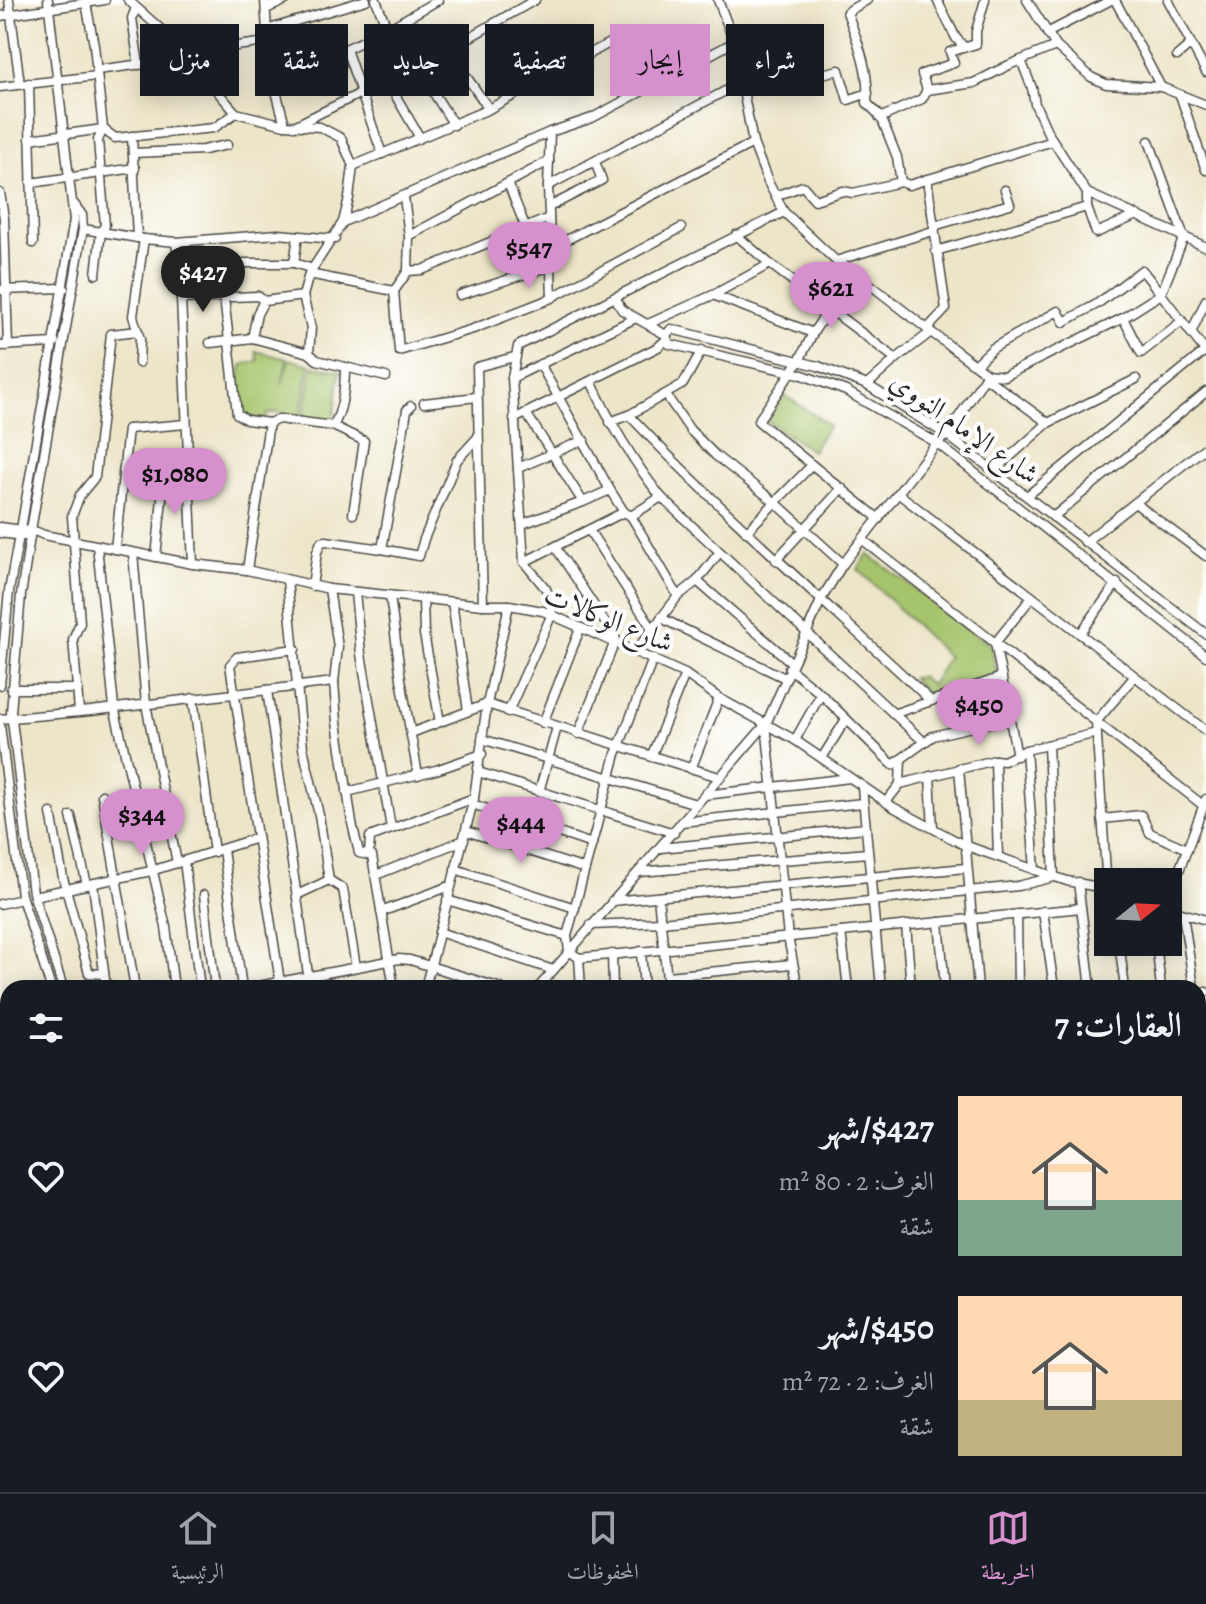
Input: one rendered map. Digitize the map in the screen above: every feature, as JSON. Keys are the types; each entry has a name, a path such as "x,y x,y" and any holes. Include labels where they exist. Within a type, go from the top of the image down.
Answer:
{"street":[{"path":"9,0 30,139 33,243"},
{"path":"0,16 48,4 105,0"},
{"path":"128,0 153,24"},
{"path":"266,4 286,0"},
{"path":"286,24 366,0"},
{"path":"376,0 386,24"},
{"path":"395,24 438,0"},
{"path":"469,37 535,0"},
{"path":"718,0 727,24"},
{"path":"867,0 847,12 865,65 867,103 881,117 897,157 901,182"},
{"path":"937,0 956,38 964,47"},
{"path":"881,117 922,99 927,90 922,74 954,63 950,52 976,44 976,31 985,0"},
{"path":"1027,0 1056,46 1091,77 1106,84 1161,87 1206,105"},
{"path":"1047,33 1113,0 1161,87"},
{"path":"1168,0 1206,72"},
{"path":"86,3 103,129 98,140 105,226 101,231 96,274"},
{"path":"48,4 73,203 73,226 55,343 54,377"},
{"path":"0,87 139,65 132,18 136,8"},
{"path":"353,166 489,109 610,43"},
{"path":"1177,56 1191,44"},
{"path":"927,90 974,83 1056,46"},
{"path":"348,55 382,154"},
{"path":"1021,60 1035,104 1053,141 1087,193 1206,247"},
{"path":"824,73 839,70 848,100 868,93"},
{"path":"469,80 489,109"},
{"path":"289,126 364,90"},
{"path":"548,186 726,91"},
{"path":"1180,95 1206,170"},
{"path":"221,96 236,113 289,126 320,127 341,138 353,166 343,222 335,239 311,272 303,296 311,328 309,353"},
{"path":"278,96 289,126"},
{"path":"396,96 420,138"},
{"path":"436,96 454,125"},
{"path":"343,222 550,132 592,118 633,96"},
{"path":"743,96 753,143 784,212 836,261 1048,423"},
{"path":"30,139 103,129 115,138 214,128 236,113"},
{"path":"550,132 548,186 552,298"},
{"path":"132,136 141,239 133,316 140,339 139,363"},
{"path":"775,196 803,186 815,200 843,191 853,193 901,182 909,185 1053,141"},
{"path":"986,375 1004,376 1123,318 1161,294 1184,237 1160,164 1149,141"},
{"path":"551,248 753,143"},
{"path":"133,153 203,150 227,145"},
{"path":"409,236 549,161"},
{"path":"549,207 602,180 595,162"},
{"path":"31,183 135,168"},
{"path":"867,385 929,331 946,309 927,179"},
{"path":"508,183 525,226"},
{"path":"836,261 933,231 937,225 1010,204 1005,190"},
{"path":"0,193 4,218 4,346 55,343"},
{"path":"1087,193 1087,207 1096,233 1137,215"},
{"path":"404,197 409,236 408,271 394,291 399,351 473,329 552,298 681,228"},
{"path":"0,685 2,639 83,229 82,215 73,203"},
{"path":"936,251 1087,207"},
{"path":"508,712 552,614 546,589 524,562 512,378 518,346 784,212"},
{"path":"408,271 422,270 549,218"},
{"path":"83,229 176,242 278,234 335,239"},
{"path":"736,235 896,359"},
{"path":"294,263 298,236"},
{"path":"176,242 193,564"},
{"path":"205,263 294,263 311,272 394,291"},
{"path":"220,263 237,414 240,418 269,423 279,419 333,426 364,441 353,514"},
{"path":"648,324 713,295 770,264"},
{"path":"460,295 550,266"},
{"path":"975,365 993,348 1058,311 1064,322 1086,310 1142,270 1206,351 1027,496"},
{"path":"853,271 813,333 793,372 758,421 879,519"},
{"path":"3,290 64,288"},
{"path":"713,295 813,333"},
{"path":"181,299 258,296 264,301 303,296"},
{"path":"615,297 622,310 648,324 669,344 793,372 846,391 937,443 1206,656"},
{"path":"1191,333 1206,300"},
{"path":"252,338 257,314 264,301"},
{"path":"512,378 636,318"},
{"path":"1123,318 1141,353 1182,321"},
{"name":"شارع الإمام النووي","path":"666,338 671,329 799,361 867,385 947,435 1206,634"},
{"path":"79,711 73,639 80,623 72,516 75,504 95,477 111,334 138,331"},
{"path":"210,343 252,338 309,353 317,360 386,377"},
{"path":"514,419 658,347 666,338"},
{"path":"610,422 629,415 683,384 702,350"},
{"path":"483,605 477,367 514,357"},
{"path":"540,364 610,490 678,596"},
{"path":"333,426 345,383 345,367"},
{"path":"545,980 766,724 805,632 843,564 937,443 947,435 986,375"},
{"path":"994,471 1048,423 1136,379"},
{"path":"591,381 631,458 661,497 923,741"},
{"path":"1053,517 1206,392"},
{"path":"666,395 690,430 716,456 776,503 843,564"},
{"path":"424,403 477,397"},
{"path":"382,549 407,410 411,406"},
{"path":"526,413 583,502"},
{"path":"629,415 746,532 822,598 931,701"},
{"path":"247,570 269,423"},
{"path":"115,549 128,429 186,424"},
{"path":"312,586 321,542 419,556 457,460 479,437"},
{"path":"518,468 584,440"},
{"path":"1085,542 1206,447"},
{"path":"746,532 812,465"},
{"path":"156,557 165,469 189,467"},
{"path":"776,560 842,488"},
{"path":"522,524 610,490"},
{"path":"899,494 1206,731"},
{"path":"524,562 661,497"},
{"path":"1135,503 1206,556"},
{"name":"شارع الوكالات","path":"0,530 74,540 193,564 247,570 329,589 509,605 552,614 685,674 719,698 795,740 886,802 964,845 1054,877 1094,885"},
{"path":"589,530 653,630"},
{"path":"25,533 11,718 34,896 60,980"},
{"path":"863,540 1096,722 1205,802 1179,868"},
{"path":"97,546 114,707 166,927 173,980"},
{"path":"556,548 616,639 578,734"},
{"path":"133,553 146,704 165,812 181,862 199,980"},
{"path":"635,652 678,596 697,581 719,553"},
{"path":"287,580 303,748 319,815 329,880 343,889 356,967"},
{"path":"697,581 821,694 893,765 933,736 1010,718"},
{"path":"1080,634 1117,583"},
{"path":"329,589 338,647 334,682 337,722 356,848 362,855 372,856 392,980"},
{"path":"355,592 361,654 391,828"},
{"path":"390,596 418,775"},
{"path":"995,643 1032,597"},
{"path":"423,599 424,634 440,722"},
{"path":"452,602 468,711"},
{"path":"426,980 473,801 487,704 509,605"},
{"path":"661,618 785,678"},
{"path":"543,723 580,629"},
{"path":"995,643 1017,756"},
{"path":"279,980 230,665 237,657 295,649"},
{"path":"653,659 619,747 567,936 569,951 579,958 1081,908"},
{"path":"651,757 685,674"},
{"path":"893,714 1002,677"},
{"path":"1105,868 1096,722 1134,677"},
{"path":"0,719 334,682"},
{"path":"11,689 78,689"},
{"path":"267,690 310,980"},
{"path":"795,740 821,694"},
{"path":"193,698 243,980"},
{"path":"691,769 719,698"},
{"path":"411,733 487,704 719,777"},
{"path":"822,758 846,719"},
{"path":"766,724 788,937 796,980"},
{"path":"0,725 22,899 48,980"},
{"path":"539,792 557,727"},
{"path":"900,784 995,760 1004,761 1026,750 1097,733"},
{"path":"482,739 696,804"},
{"path":"591,925 661,922 873,901 1036,883 1054,877 1048,745"},
{"path":"1026,750 1035,870"},
{"path":"347,792 418,775 482,754"},
{"path":"886,802 900,784 901,759"},
{"path":"995,760 998,857"},
{"path":"959,768 977,980"},
{"path":"478,772 674,833"},
{"path":"930,776 933,828"},
{"path":"705,795 850,778"},
{"path":"862,787 880,980"},
{"path":"102,795 134,980"},
{"path":"369,855 370,837 473,801 592,844"},
{"path":"681,822 863,803"},
{"path":"51,813 66,889 89,973 104,974"},
{"path":"1102,819 1141,815 1150,833 1187,849"},
{"path":"71,816 90,884 105,980"},
{"path":"660,848 866,828"},
{"path":"376,875 465,836 585,869"},
{"path":"34,896 151,871 257,838"},
{"path":"639,872 868,853"},
{"path":"612,901 966,868"},
{"path":"455,869 575,908"},
{"path":"18,874 30,872"},
{"path":"297,895 329,880"},
{"path":"1078,882 1090,980"},
{"path":"381,912 450,886"},
{"path":"204,895 214,980"},
{"path":"658,897 667,980"},
{"path":"0,904 22,899"},
{"path":"447,900 567,936"},
{"path":"1043,911 1053,980"},
{"path":"1017,914 1018,980"},
{"path":"1193,980 1183,914 1206,920"},
{"path":"939,922 944,980"},
{"path":"906,925 910,980"},
{"path":"439,932 550,974"},
{"path":"841,932 847,980"},
{"path":"641,951 643,980"},
{"path":"612,954 613,980"},
{"path":"1121,956 1124,980"},
{"path":"1158,956 1160,980"},
{"path":"579,958 580,980"},
{"path":"319,980 388,960 410,960 474,980"},
{"path":"667,976 792,964"},
{"path":"549,980 550,974"}],"green space":[{"path":"256,351 287,359 282,384 289,359 310,365 300,417 276,412 268,414 264,420 243,415 239,381 242,365 258,361"},
{"path":"313,366 340,371 334,419 328,422 303,418"},
{"path":"784,395 829,425 812,451 767,421"},
{"path":"868,554 991,646 997,675 930,697 912,678 921,677 931,685 948,657 858,569"}]}
